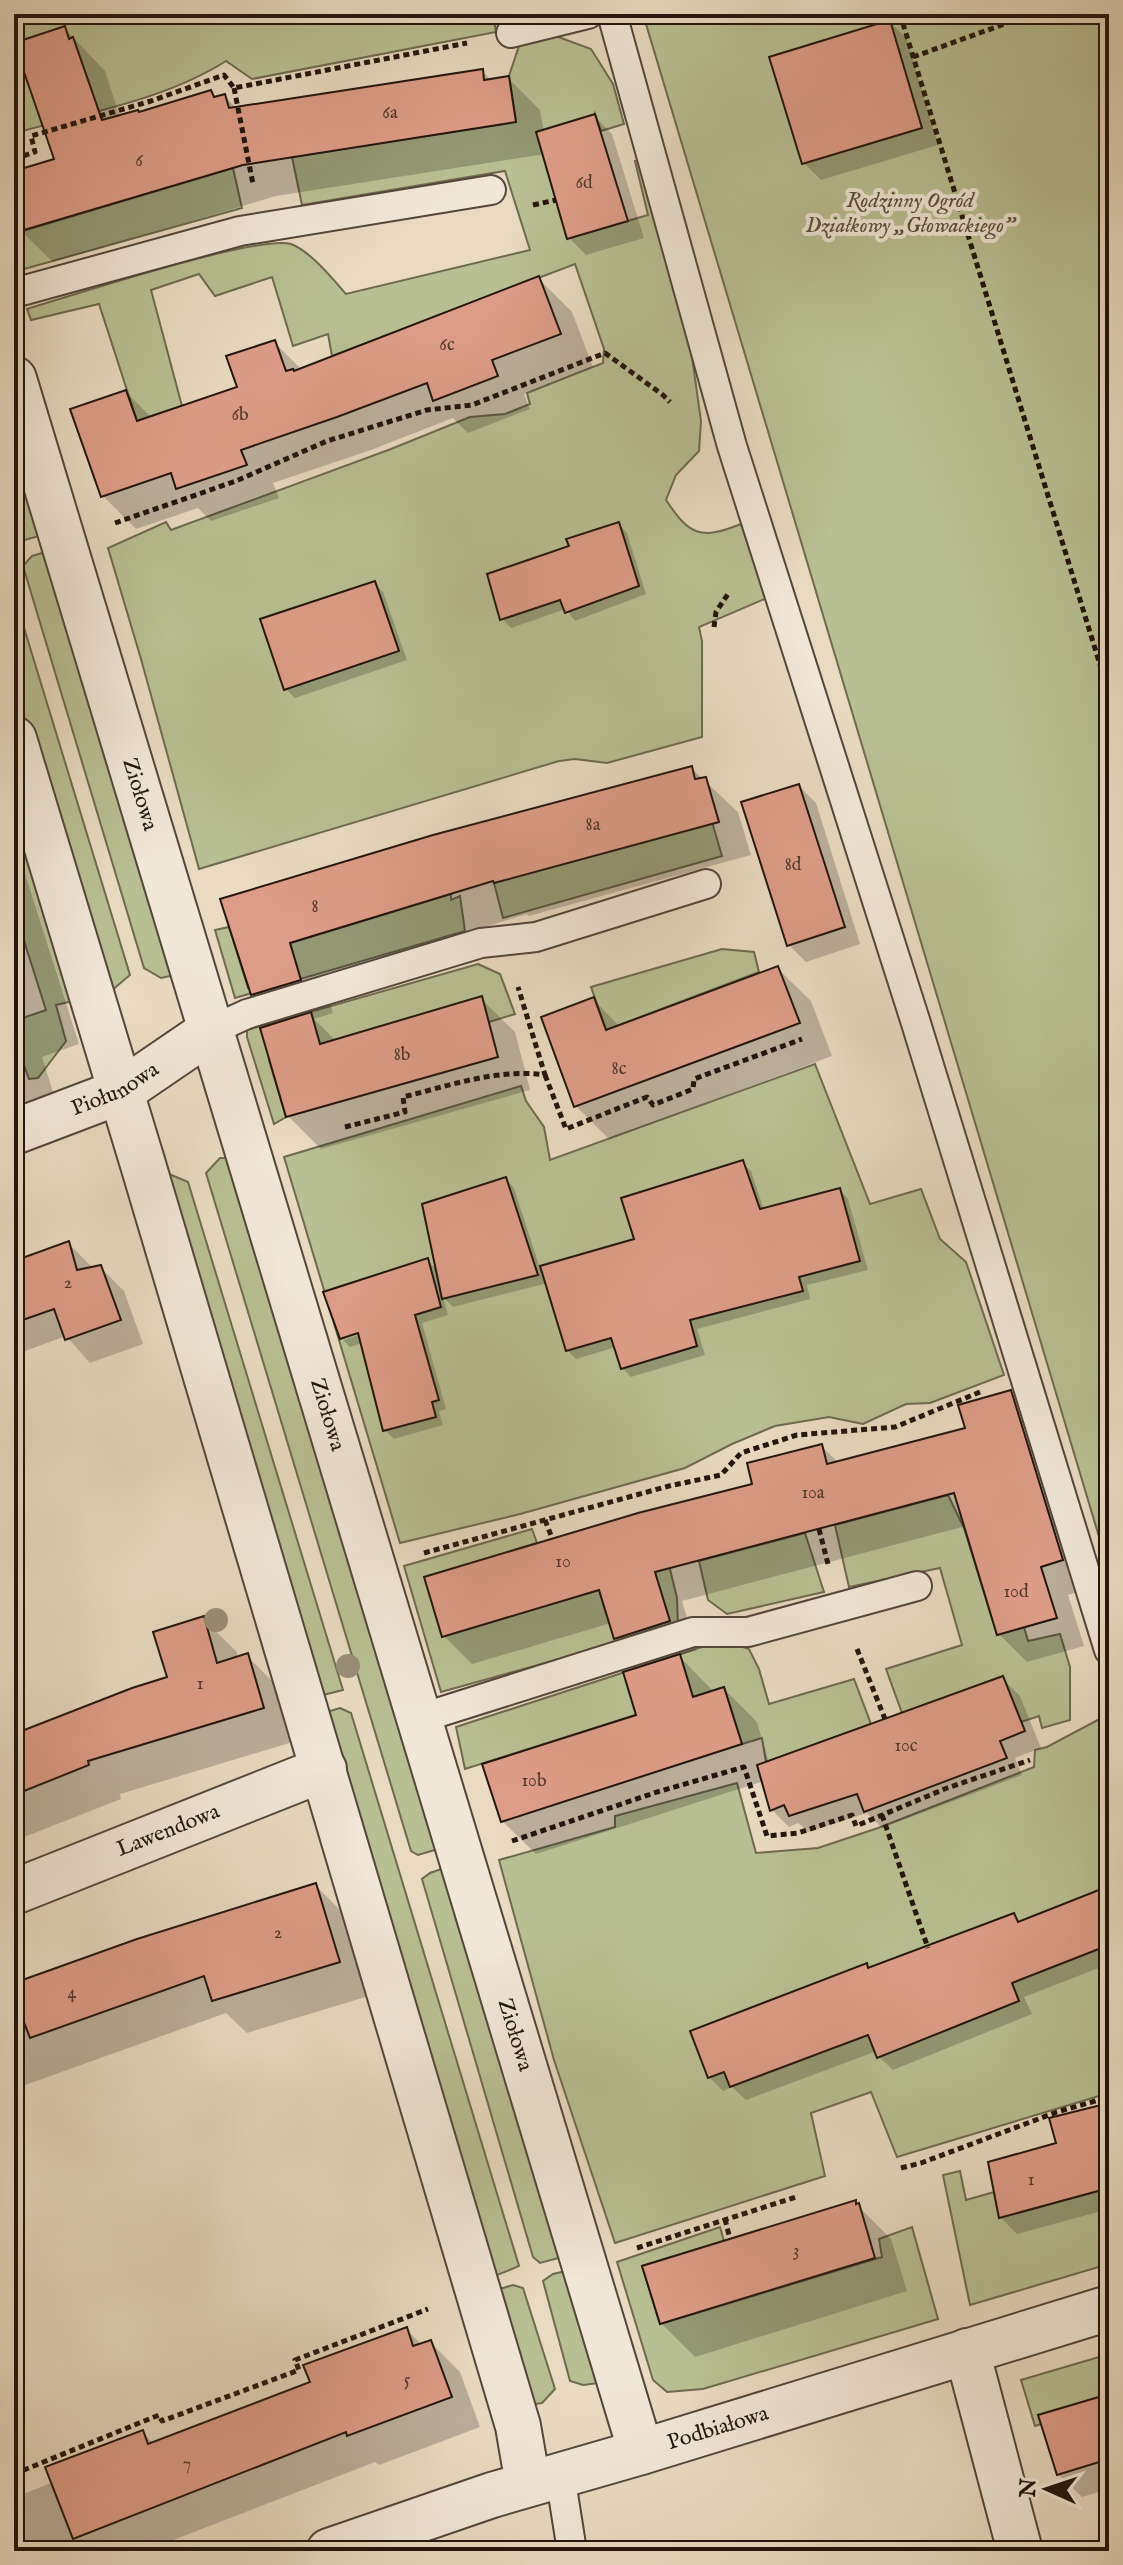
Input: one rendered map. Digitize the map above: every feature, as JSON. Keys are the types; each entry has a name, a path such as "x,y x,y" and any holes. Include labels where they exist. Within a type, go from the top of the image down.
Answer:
{"street":[{"name":"Ziołowa","path":"14,379 641,2452"},
{"path":"14,739 122,1091 518,2426 544,2479"},
{"name":"Piołunowa","path":"14,1132 122,1091 210,1031"},
{"name":"Lawendowa","path":"14,1892 324,1769"},
{"name":"Podbiałowa","path":"329,2551 544,2479 1109,2308"},
{"path":"967,2351 1020,2551"}],"lane":[{"path":"511,33 588,14"},
{"path":"612,14 732,446 915,1020 1109,1650"},
{"path":"14,293 240,231 491,190"},
{"path":"210,1031 247,1014 481,943 536,937 706,884"},
{"path":"418,1719 693,1632 748,1632 917,1586"},
{"path":"544,2479 572,2551"}],"path":[{"path":"900,14 1109,694"},
{"path":"913,57 1032,14"},
{"path":"234,88 297,78 511,33"},
{"path":"14,159 35,152 31,136 151,101 224,75 234,88 261,228"},
{"path":"63,540 236,481 327,441 427,410 472,405 605,353"},
{"path":"503,940 545,1075 566,1129 647,1097 653,1105 693,1089 694,1079 802,1039"},
{"path":"345,1127 405,1112 403,1097 488,1078 526,1073 545,1075"},
{"path":"423,1553 669,1486 721,1475 741,1453 797,1435 895,1427 960,1399 1025,1377"},
{"path":"545,1520 552,1538"},
{"path":"839,1607 885,1719"},
{"path":"507,1843 657,1792 744,1767 767,1836 798,1833 852,1815 856,1826 947,1788 1030,1760"},
{"path":"882,1815 928,1948"},
{"path":"901,2168 1057,2112 1109,2097"},
{"path":"582,2262 622,2253 796,2197"},
{"path":"725,2219 730,2239"},
{"path":"14,2474 159,2415 162,2421 299,2370 295,2360 477,2290"}],"green space":[{"path":"14,14 493,14 496,32 252,79 226,61 153,95 23,131 20,146 14,148"},
{"name":"Rodzinny Ogród Działkowy „Głowackiego”","path":"643,14 1109,14 1109,1570"},
{"path":"553,35 591,49 613,84 624,124 601,131 595,114 568,238 648,215 635,161 644,159 691,350 701,421 699,451 676,475 666,500 682,521 698,532 716,532 741,524 767,598 699,627 702,641 702,737 607,763 575,759 559,761 199,869 108,548 166,522 171,530 470,417 505,414 530,404 527,393 603,363 604,349 575,264 332,356 328,334 293,346 272,277 215,296 199,274 151,290 182,406 137,421 99,304 31,320 27,309 163,268 272,243 291,244 306,253 346,294 530,250 505,171 302,205 292,157 516,122 509,76 521,40"},
{"path":"233,168 242,208 17,271 14,262 14,213 20,232"},
{"path":"14,451 39,536 21,541 14,538"},
{"path":"46,552 175,975 161,978 144,968 23,566 32,556"},
{"path":"14,595 130,975 104,993 14,698"},
{"path":"14,802 73,1001 56,1005 66,1041 38,1078 29,1079 14,1038 14,1021 46,1010 14,909"},
{"path":"712,822 722,856 503,918 494,883"},
{"path":"451,894 451,900 460,896 465,931 235,998 215,930 229,927 248,988 298,972 290,943"},
{"path":"722,949 754,952 759,972 606,1030 591,987"},
{"path":"478,964 500,974 515,1014 489,1022 269,1060 286,1117 274,1124 247,1030"},
{"path":"815,1064 870,1204 921,1189 940,1239 966,1262 1004,1375 930,1403 906,1404 863,1424 829,1417 775,1426 685,1468 520,1514 400,1543 284,1157 521,1086 526,1101 544,1127 550,1160"},
{"path":"220,1158 228,1158 438,1849 418,1855 411,1851 206,1173"},
{"path":"169,1174 188,1182 343,1690 315,1697 161,1179"},
{"path":"948,1495 964,1528 997,1635 1024,1627 1028,1641 1060,1634 1070,1667 1070,1720 1042,1728 1039,1716 1021,1722 1003,1676 902,1713 886,1669 962,1645 940,1568 849,1587 835,1525"},
{"path":"532,1529 537,1543 425,1577 442,1636 599,1590 611,1628 648,1548 664,1544 677,1598 678,1626 441,1692 404,1566"},
{"path":"805,1533 824,1592 727,1614 708,1600 699,1561"},
{"path":"730,1643 749,1649 759,1669 769,1704 854,1679 871,1724 766,1762 762,1738 742,1744 724,1687 465,1769 456,1727 711,1644"},
{"path":"340,1708 351,1713 519,2266 490,2278 320,1714"},
{"path":"1109,1714 1109,2093 897,2157 871,2092 811,2113 825,2176 615,2243 554,2060 499,1860 615,1827 615,1816 737,1783 756,1853 818,1848 1034,1767 1035,1750 1047,1747"},
{"path":"444,1868 562,2257 540,2263 533,2257 422,1879"},
{"path":"960,2171 966,2200 994,2192 999,2218 1109,2188 1109,2264 970,2305 943,2175"},
{"path":"720,2227 724,2241 642,2266 660,2324 882,2257 879,2239 912,2227 938,2319 703,2389 667,2392 653,2380 617,2262"},
{"path":"566,2271 599,2383 583,2385 570,2381 543,2281 553,2274"},
{"path":"513,2285 523,2288 555,2389 542,2403 529,2405 493,2291"},
{"path":"1109,2354 1109,2394 1038,2415 1041,2424 1035,2426 1021,2380"}],"building":[{"path":"890,20 922,128 802,164 769,57"},
{"path":"65,26 69,39 73,37 102,120 211,90 214,97 225,94 229,108 483,69 484,80 509,76 516,122 243,165 14,233 14,171 54,159 14,43"},
{"path":"595,114 628,221 567,239 536,132"},
{"path":"539,276 561,334 492,360 498,376 433,401 427,383 241,450 247,465 176,489 171,473 101,497 70,409 126,390 137,421 237,387 226,356 275,340 286,371 294,371"},
{"path":"619,522 639,586 565,613 560,600 500,620 487,574 569,546 566,539"},
{"path":"375,581 399,651 284,690 260,619"},
{"path":"692,766 695,779 706,777 719,822 493,881 290,943 301,980 251,995 220,899 433,835"},
{"path":"799,784 845,927 787,946 741,802"},
{"path":"778,966 800,1023 574,1107 541,1017 594,997 606,1030"},
{"path":"482,996 498,1057 286,1117 260,1028 311,1012 320,1044"},
{"path":"743,1160 760,1209 840,1188 860,1261 799,1277 803,1291 690,1320 697,1346 621,1369 611,1338 566,1351 540,1266 634,1239 621,1198"},
{"path":"506,1177 538,1275 442,1299 422,1204"},
{"path":"69,1241 77,1270 101,1265 121,1320 65,1340 54,1309 14,1323 14,1261"},
{"path":"428,1258 441,1307 415,1315 439,1400 432,1402 436,1417 383,1431 358,1333 340,1339 323,1292"},
{"path":"1011,1390 1063,1560 1041,1567 1057,1618 997,1635 954,1493 655,1572 670,1621 614,1639 599,1590 442,1637 424,1577 638,1513 752,1484 747,1463 822,1444 827,1464 965,1428 958,1405"},
{"path":"204,1616 217,1663 248,1653 264,1708 88,1761 89,1765 14,1795 14,1734 167,1677 153,1632"},
{"path":"680,1654 693,1697 724,1687 742,1744 501,1822 482,1764 636,1715 623,1672"},
{"path":"1003,1676 1025,1731 1000,1741 1007,1758 864,1812 857,1794 789,1816 784,1805 770,1811 757,1765"},
{"path":"316,1883 340,1962 212,2001 204,1976 30,2038 14,1996 14,1983 137,1939"},
{"path":"1109,1886 1109,1945 1012,1983 1019,2001 877,2058 868,2035 730,2087 724,2072 708,2078 690,2031 867,1963 868,1968 1014,1913 1018,1922"},
{"path":"1109,2103 1109,2188 999,2218 988,2162 1056,2143 1049,2118"},
{"path":"856,2200 875,2258 660,2324 642,2266"},
{"path":"407,2327 413,2346 431,2340 452,2397 347,2436 346,2432 73,2539 45,2467 143,2430 148,2444 310,2382 303,2365"},
{"path":"1109,2394 1109,2459 1057,2475 1038,2415"}]}
